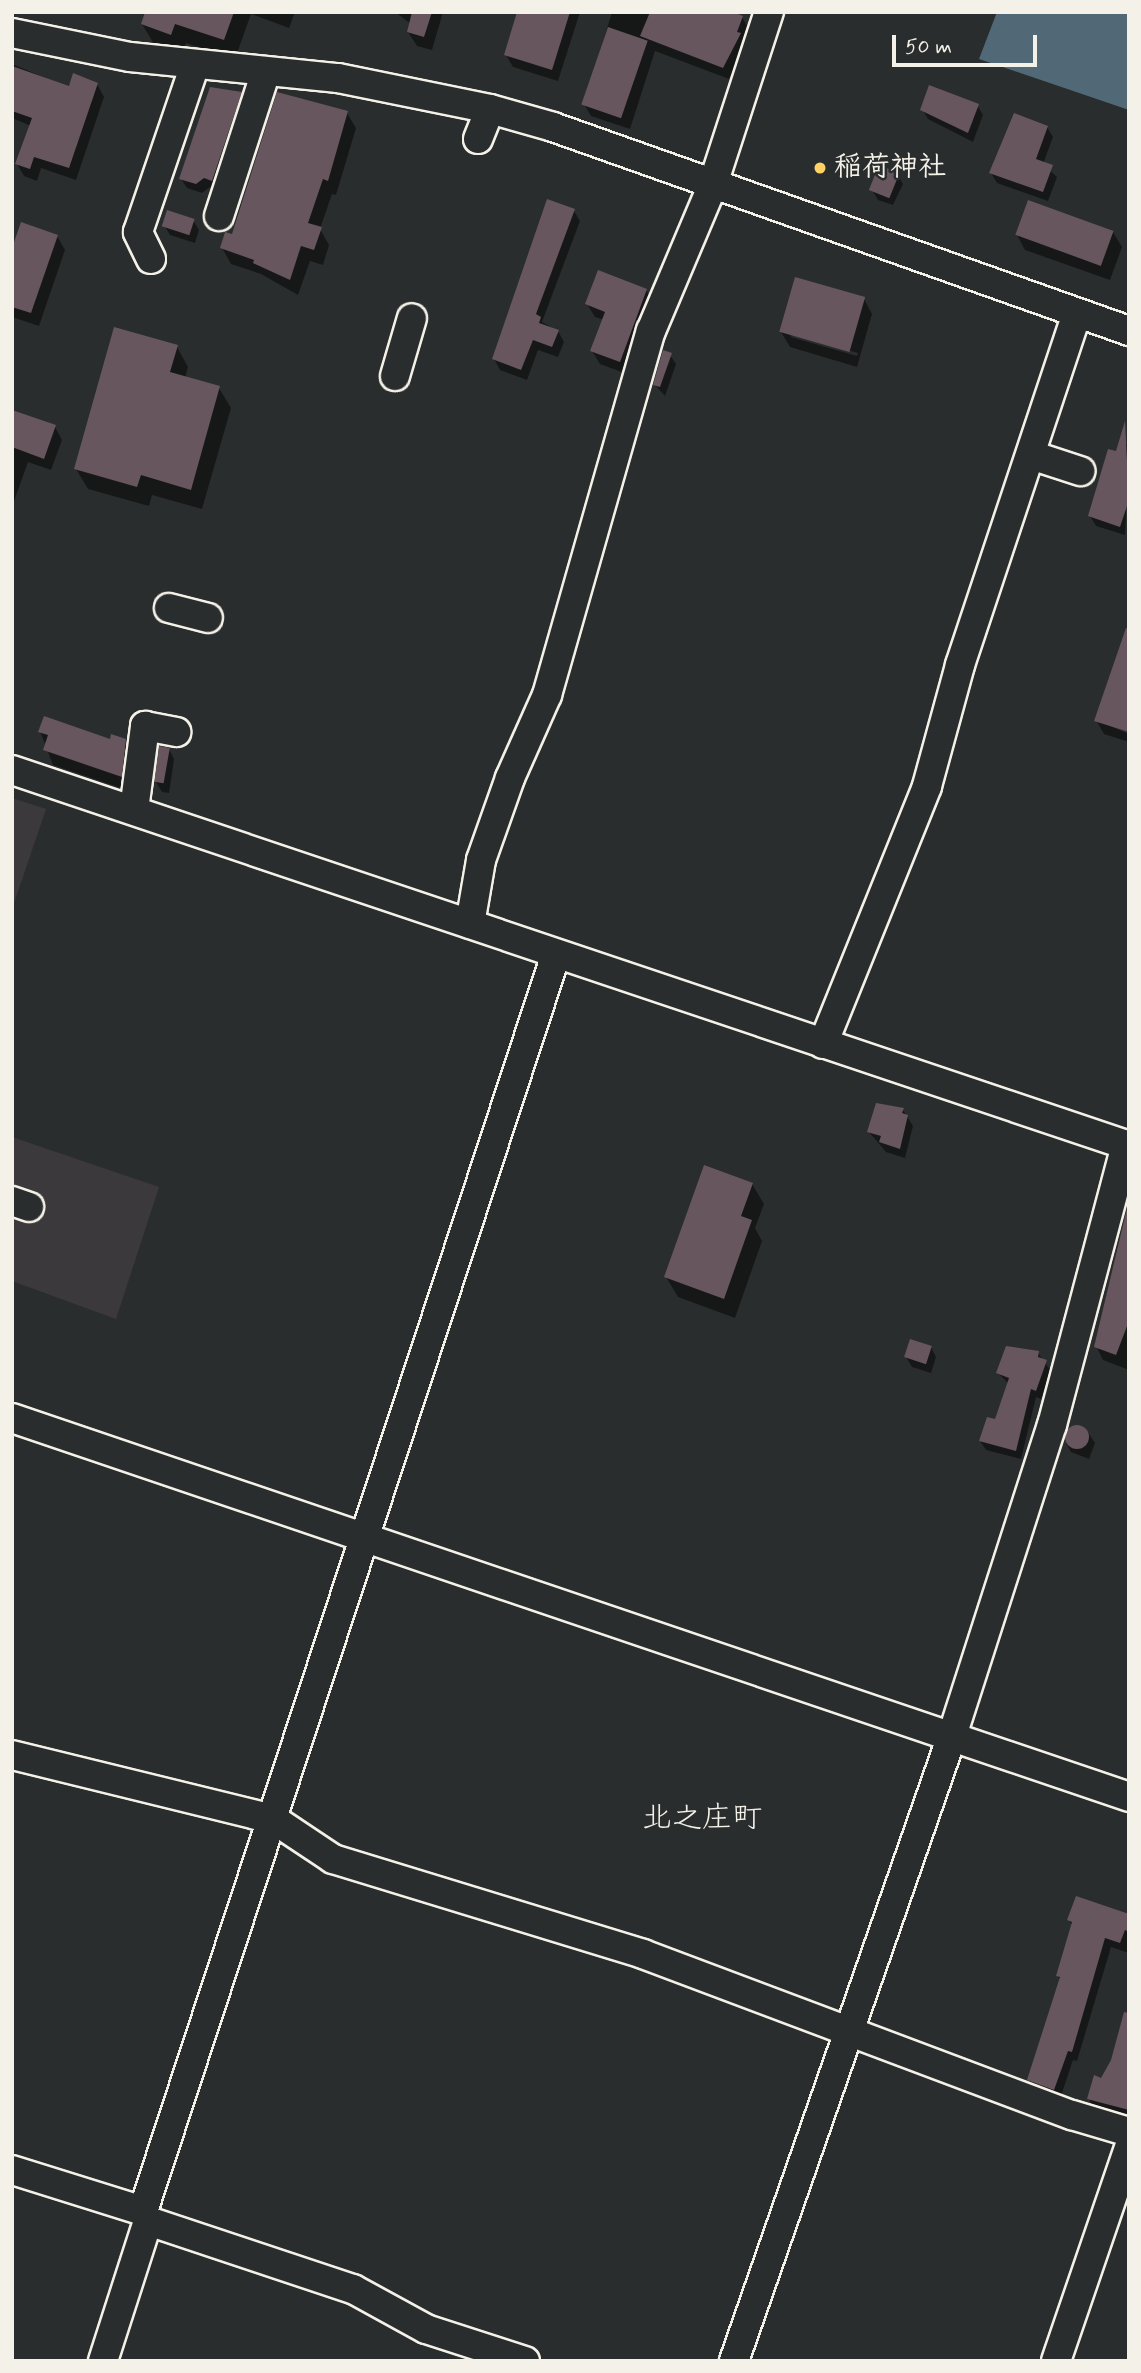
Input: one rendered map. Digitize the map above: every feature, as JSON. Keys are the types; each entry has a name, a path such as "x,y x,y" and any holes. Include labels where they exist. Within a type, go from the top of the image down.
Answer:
{"street":[{"path":"470,924 481,860 510,778 547,695 651,331 713,184 769,12"},
{"path":"12,33 130,57 338,78 490,109 713,184 1129,331"},
{"path":"151,259 138,232 195,65"},
{"path":"219,216 266,71"},
{"path":"478,139 490,109"},
{"path":"823,1044 927,786 960,666 1077,313"},
{"path":"395,376 412,318"},
{"path":"1031,455 1080,471"},
{"path":"169,607 208,618"},
{"path":"134,810 145,726 176,732"},
{"path":"12,770 1128,1145 1052,1425 951,1736 734,2361"},
{"path":"103,2361 146,2216 272,1819 556,954"},
{"path":"12,1418 1129,1797"},
{"path":"12,1755 272,1819 332,1859 643,1954 849,2029 1072,2115 1129,2132"},
{"path":"1056,2361 1129,2148"},
{"path":"12,2170 353,2289 426,2329 525,2361"}],"shaded area":[{"path":"12,798 46,809 12,909"},
{"path":"12,1137 159,1187 116,1319 12,1281"}],"water":[{"path":"997,12 1129,12 1129,110 979,59"}],"building":[{"path":"145,12 234,12 224,40 175,24 171,35 141,24"},
{"path":"412,12 432,12 424,37 407,32"},
{"path":"517,12 570,12 552,70 504,55"},
{"path":"650,12 733,12 743,16 737,32 741,33 723,68 640,36"},
{"path":"608,27 648,41 621,118 581,105"},
{"path":"12,66 69,86 73,73 98,83 69,168 34,157 30,169 15,164 32,118 12,111"},
{"path":"929,85 979,104 968,133 920,110"},
{"path":"210,87 242,92 212,181 204,178 196,184 179,179"},
{"path":"277,92 348,111 328,181 323,179 308,223 322,227 314,250 301,246 290,280 253,263 254,260 220,248 225,232 232,234"},
{"path":"1014,113 1048,126 1036,159 1053,165 1043,192 989,173"},
{"path":"879,165 899,173 889,198 869,190"},
{"path":"547,199 575,209 536,314 541,317 539,323 559,330 552,347 533,340 521,370 492,359"},
{"path":"1028,200 1114,231 1101,266 1015,235"},
{"path":"167,210 195,219 189,235 162,226"},
{"path":"21,222 58,235 31,313 12,307 12,248"},
{"path":"598,270 647,289 620,362 590,351 605,312 585,304"},
{"path":"795,277 865,297 849,352 779,332"},
{"path":"114,327 178,345 170,372 220,386 191,490 141,475 137,487 74,469"},
{"path":"663,350 672,353 660,387 653,385"},
{"path":"12,410 56,425 44,459 12,447"},
{"path":"1125,421 1129,500 1120,527 1088,516 1108,449 1116,451"},
{"path":"1126,628 1129,629 1129,732 1094,721"},
{"path":"44,716 110,739 111,734 126,739 122,777 43,750 48,735 38,732"},
{"path":"159,746 170,748 164,783 153,781"},
{"path":"876,1103 904,1108 902,1113 908,1115 900,1149 879,1142 881,1136 867,1132"},
{"path":"704,1165 753,1183 741,1216 752,1220 724,1299 664,1277"},
{"path":"1129,1200 1129,1321 1116,1355 1094,1347"},
{"path":"910,1339 932,1346 926,1364 904,1357"},
{"path":"1006,1346 1039,1351 1038,1357 1047,1360 1036,1391 1031,1389 1016,1451 979,1441 987,1417 995,1419 1009,1378 996,1373"},
{"path":"1077,1425 1085,1429 1089,1437 1085,1445 1077,1449 1069,1445 1065,1437 1069,1429"},
{"path":"1076,1896 1129,1914 1129,1932 1125,1930 1120,1943 1105,1938 1072,2052 1068,2051 1054,2090 1027,2080 1060,1977 1056,1976 1072,1922 1067,1920"},
{"path":"1124,2012 1129,2013 1129,2110 1087,2099 1094,2075 1101,2078 1111,2060"}],"place":[{"name":"稲荷神社","path":"820,168"}],"district":[{"name":"北之庄町","path":"702,1819"}]}
